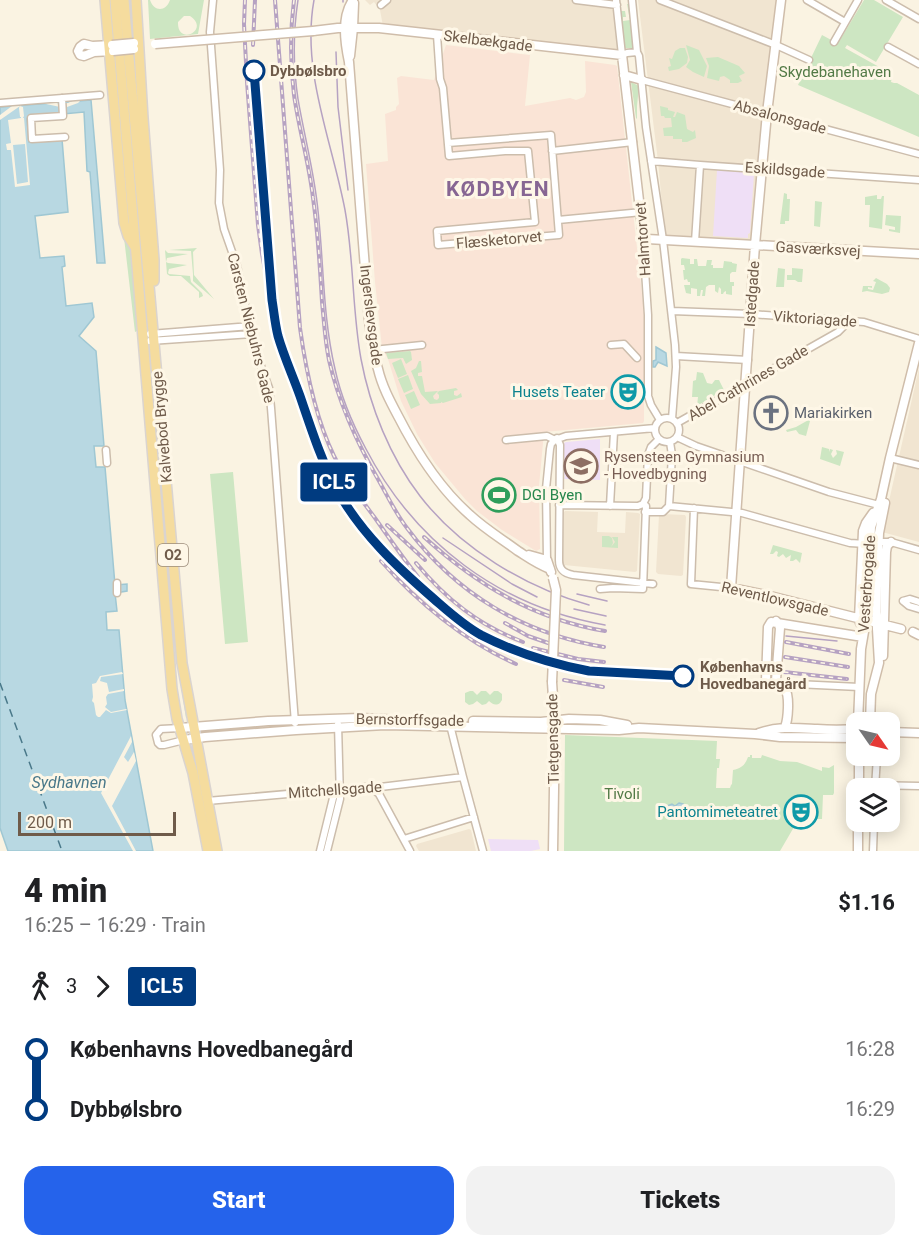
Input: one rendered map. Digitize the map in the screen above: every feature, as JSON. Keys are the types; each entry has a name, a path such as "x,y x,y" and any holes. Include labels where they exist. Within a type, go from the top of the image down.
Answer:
{"main road":[{"path":"105,0 111,48 110,62 124,223 126,232 136,249"},
{"name":"Kalvebod Brygge","path":"116,0 136,249 140,287 150,337 182,663 217,851"},
{"name":"Kalvebod Brygge","path":"124,0 152,314 150,337 172,689 193,773 208,851"},
{"path":"136,0 136,46 154,260 152,314"}],"street":[{"name":"Carsten Niebuhrs Gade","path":"213,0 210,32 220,170 219,203 224,229 237,267 259,362 269,388 272,408 296,730"},
{"name":"Ingerslevsgade","path":"353,0 348,28 348,62 368,305 378,370 405,430 424,462 441,484 465,511 495,536 529,560 548,564"},
{"path":"381,5 387,0"},
{"path":"576,0 616,3 622,56 637,52"},
{"name":"Halmtorvet","path":"632,0 672,311 676,356 675,421"},
{"path":"660,0 809,60"},
{"name":"Istedgade","path":"731,588 755,246 767,113 781,0"},
{"path":"807,0 845,22"},
{"path":"834,42 858,0"},
{"path":"886,0 919,19"},
{"path":"110,62 105,56 83,56 111,48 348,28"},
{"name":"Skelbækgade","path":"348,28 379,28 622,56"},
{"path":"437,35 448,143 551,135 552,151 633,142"},
{"path":"888,47 919,64"},
{"name":"Halmtorvet","path":"622,56 645,237 643,241 648,315 648,394 651,405 660,420"},
{"path":"624,75 642,80"},
{"name":"Absalonsgade","path":"642,80 919,154"},
{"path":"0,103 100,95"},
{"path":"62,99 63,116 31,118 32,140 65,137"},
{"name":"Flæsketorvet","path":"448,143 449,156 528,151 535,222 437,231 438,244 559,234 552,151"},
{"name":"Eskildsgade","path":"651,160 919,180"},
{"path":"695,242 700,165"},
{"path":"558,220 642,213"},
{"name":"Gasværksvej","path":"645,237 647,239 755,246 919,254"},
{"name":"Viktoriagade","path":"672,311 864,322 919,341"},
{"name":"Abel Cathrines Gade","path":"675,421 837,332 848,322"},
{"path":"150,337 251,330"},
{"name":"Vesterbrogade","path":"871,622 871,527 879,505 919,341"},
{"path":"611,345 624,344 637,358"},
{"path":"374,350 422,345"},
{"path":"676,356 747,360"},
{"name":"Vesterbrogade","path":"870,543 881,522 919,359"},
{"path":"666,418 675,421 680,430 677,437 670,442 659,439 655,428 660,420 666,418"},
{"path":"556,439 566,436 655,428"},
{"path":"610,506 614,432"},
{"path":"506,440 548,436 556,439 560,445 559,562 561,569 569,574 653,584"},
{"path":"677,437 740,462 829,492 879,505"},
{"name":"Tietgensgade","path":"553,851 555,725 552,682 556,590 548,564 547,475 551,444 556,439"},
{"path":"559,505 638,506 643,504 646,498 648,454 659,439"},
{"path":"645,512 663,512 669,506 672,455 670,442"},
{"path":"106,450 107,463"},
{"path":"894,459 919,465"},
{"path":"600,589 643,589 647,530 646,506 643,504"},
{"path":"669,506 737,512 850,543 891,542 919,550"},
{"name":"Reventlowsgade","path":"694,508 691,584 731,588 766,595 901,629"},
{"path":"785,728 788,717 787,694 773,682 780,626 776,621 863,634 871,622 887,546 891,542"},
{"path":"870,543 871,622 882,667 877,675 872,694 871,712"},
{"path":"619,588 625,580"},
{"path":"117,583 117,593"},
{"path":"919,602 910,599 903,601 919,609"},
{"name":"Vesterbrogade","path":"859,712 863,634"},
{"path":"785,690 796,684 860,687"},
{"name":"Bernstorffsgade","path":"184,740 296,730 375,718 451,724 541,722 555,725 569,718 639,728 780,737 846,738"},
{"name":"Bernstorffsgade","path":"180,728 268,720 338,723"},
{"path":"327,851 340,799 338,723"},
{"path":"451,724 483,851"},
{"path":"180,728 161,729 156,735 158,743 164,745 184,740"},
{"name":"Bernstorffsgade","path":"759,734 767,730 785,728 846,729"},
{"path":"900,732 919,733"},
{"name":"Mitchellsgade","path":"207,801 367,786 372,788 463,777"},
{"path":"900,786 919,786"},
{"path":"372,788 379,794 410,851"},
{"path":"320,851 333,798 339,789"},
{"path":"404,839 474,817"},
{"path":"858,832 858,851"},
{"path":"873,851 874,832"}],"shaded area":[{"path":"365,0 613,0 618,51 481,34 383,26 380,10 374,2 370,5"},
{"path":"638,0 780,0 754,246 665,237"},
{"path":"446,45 530,55 525,106 584,97 586,92 585,61 617,66 644,312 644,421 643,423 544,432 539,486 540,549 536,551 477,511 435,463 417,434 401,401 388,359 382,348 366,164 388,161 385,114 396,110 399,104 397,78 401,76 434,80"},
{"path":"717,170 754,174 748,238 713,236"},
{"path":"919,368 919,542 882,532"},
{"name":"Rysensteen Gymnasium - Hovedbygning","path":"600,439 600,480 564,479 564,443"},
{"path":"565,511 598,512 597,532 625,533 626,512 640,514 637,571 564,565 563,513"},
{"path":"659,515 685,515 686,517 683,575 681,576 656,572"},
{"path":"469,829 476,851 419,851 416,846 417,844"},
{"path":"488,839 538,840 540,849 491,851"}],"green space":[{"path":"148,0 154,7 160,9 166,7 170,0 204,0 198,34 150,39","holes":["184,16 190,16 197,26 195,31 192,34 182,34 178,22"]},
{"name":"Skydebanehaven","path":"864,0 874,0 903,17 876,62 847,45 845,48 890,73 891,82 919,95 919,137 798,85 822,35 835,42 840,40"},
{"path":"627,4 630,4 634,48 623,48 619,11 625,11 626,17 623,17 623,21 630,20"},
{"path":"686,45 699,50 707,66 704,77 686,67 690,60"},
{"path":"685,48 687,63 679,69 669,71 668,67 671,66 669,58 672,59 675,51"},
{"path":"718,57 739,66 745,73 739,76 742,81 730,83 730,80 724,76 720,77 719,81 707,78 709,66 706,58"},
{"path":"631,82 639,86 637,119 636,118"},
{"path":"660,106 675,112 673,117 677,112 685,115 687,129 693,132 695,130 696,138 682,142 682,139 673,139 673,136 664,136 663,128 672,127 671,118 661,116"},
{"path":"784,193 787,194 787,199 790,199 789,221 780,224"},
{"path":"877,195 877,199 884,196 882,229 869,227 870,205 865,205 865,197"},
{"path":"815,201 822,202 820,227 814,226"},
{"path":"886,215 901,216 900,233 889,231 889,229 895,230 895,227 885,225"},
{"path":"123,229 131,250 137,331 135,332"},
{"path":"197,248 193,252 194,275 214,299 193,281 191,251 169,250"},
{"path":"165,250 168,253 188,254 167,258 166,262"},
{"path":"682,258 690,259 690,264 694,264 694,259 697,259 698,266 706,266 707,260 712,260 713,268 723,268 724,261 737,264 736,272 730,274 730,282 734,282 732,295 726,294 726,291 721,294 719,287 718,293 715,291 715,285 706,287 705,296 702,296 703,290 700,296 697,296 697,289 691,288 691,294 686,293 684,285 690,285 690,282 687,279 684,280 683,270 685,270 684,265 681,265"},
{"path":"166,262 187,265 169,269 168,273 190,276 191,282 203,296 199,298 199,292 181,276 167,274"},
{"path":"778,268 785,269 784,287 776,287"},
{"path":"792,268 803,269 802,282 787,280 787,275 792,275"},
{"path":"876,278 887,284 890,288 889,292 882,294 862,292 863,286 872,286 868,289 873,290 876,282 873,281"},
{"path":"410,351 412,360 406,364 403,358 388,359 386,353"},
{"path":"148,353 156,407 188,717 186,718 172,630"},
{"path":"401,359 407,374 398,378 392,363"},
{"path":"421,361 422,372 418,373 418,376 422,376 425,392 438,391 433,396 437,400 439,391 456,388 458,390 454,391 454,395 461,393 462,397 443,403 430,404 421,394 411,371 416,368"},
{"path":"697,372 703,373 707,383 712,384 715,380 719,380 724,390 697,406 698,397 692,397 693,381 696,380"},
{"path":"408,375 413,389 404,393 398,379"},
{"path":"414,391 420,405 411,409 405,395"},
{"path":"812,418 806,436 799,434 796,430 787,432 786,430"},
{"path":"822,447 829,449 829,452 830,449 833,450 831,454 833,458 837,454 836,450 844,452 840,466 820,459"},
{"path":"233,472 248,642 225,644 210,474"},
{"path":"602,536 612,538 611,547 615,542 612,537 618,537 618,548 602,547"},
{"path":"773,545 802,553 800,563 796,559 790,561 791,555 786,558 783,554 779,557 776,551 770,554"},
{"path":"470,691 477,695 481,691 486,691 490,695 498,691 502,694 502,700 497,704 489,701 482,705 477,701 469,705 465,702 465,693"},
{"name":"Tivoli","path":"565,735 717,741 716,759 720,759 716,788 730,788 733,770 743,766 750,755 752,758 761,758 762,755 780,761 797,762 822,771 822,767 829,768 834,765 834,793 823,795 822,819 813,819 794,827 780,851 564,851"}],"water":[{"name":"Sydhavnen","path":"91,100 105,263 97,263 90,172 87,171 84,112 27,119 29,142 62,139 68,212 35,216 40,258 64,256 65,266 62,267 66,306 92,303 94,317 79,336 96,351 104,446 94,446 96,467 105,467 115,585 127,584 127,591 115,593 117,611 106,612 107,630 119,630 125,700 153,851 8,851 0,828 0,107"},
{"path":"656,347 666,353 667,366 658,362 653,367 653,361 656,360"},
{"path":"679,803 686,807 685,814 670,816 667,814 667,806 672,804 675,806"}],"pier":[{"path":"82,99 78,103 67,107 37,102 23,104 0,120 0,115 16,103 46,101 61,104"},
{"path":"23,107 30,185 15,187 11,150 7,150 6,144 11,143 8,120 21,118 19,108","holes":["25,144 28,182 17,184 13,145"]},
{"path":"122,672 123,674 101,677 100,681 107,683 109,692 124,689 124,691 108,694 105,707 111,712 127,710 111,713 106,710 98,717 92,701 92,684 96,683 100,676"},
{"path":"131,736 132,742 124,757 128,762 134,752 136,761 112,806 136,851 133,851 101,793"}],"ferry route":[{"path":"0,683 62,851"}],"tram line":[{"path":"298,0 294,37 295,74 317,202 325,306 331,348 340,390 361,439 386,483 409,514 435,541 464,565 496,586 530,603 567,616 605,625"},
{"path":"314,0 311,27 315,79 345,210 361,359 370,395 383,431 409,481 436,515 454,533 474,549 518,577 565,598 589,605"},
{"path":"336,52 338,107 348,190"},
{"path":"443,538 512,584 537,597"},
{"path":"577,594 607,601"},
{"path":"574,609 606,616"},
{"path":"786,636 837,641"}],"railway":[{"path":"245,0 247,82 262,254 275,323 284,354 321,455 337,490 362,528 380,548 417,584 468,627 494,641 529,655 577,668 603,671"},
{"path":"253,45 255,0"},
{"path":"275,0 300,328 312,394 327,441 338,464 418,577"},
{"path":"294,0 291,48 293,83 315,211 326,346 343,408 356,438 403,523 426,552 447,573 470,591 519,621 575,641 604,647"},
{"path":"387,525 425,560"},
{"path":"424,537 465,570 508,598 554,618 605,631"},
{"path":"381,561 443,620 497,655 516,664"},
{"path":"416,563 464,610 492,628 523,642"},
{"path":"505,623 528,636 554,645"},
{"path":"786,642 849,654"},
{"path":"533,648 578,659 604,662"},
{"path":"785,657 848,667"},
{"path":"784,672 847,679"},
{"path":"564,680 603,687"}],"train":[{"name":"ICL5","path":"254,71 275,323 321,455 337,490 354,516 372,539 417,584 463,623 494,641 577,669 683,676"}],"place":[{"name":"Dybbølsbro","path":"254,71"},
{"name":"Husets Teater","path":"628,392"},
{"name":"Mariakirken","path":"771,413"},
{"name":"Rysensteen Gymnasium - Hovedbygning","path":"581,466"},
{"name":"DGI Byen","path":"499,495"},
{"name":"Københavns Hovedbanegård","path":"683,676"},
{"name":"Pantomimeteatret","path":"801,812"}],"district":[{"name":"KØDBYEN","path":"498,189"}]}
